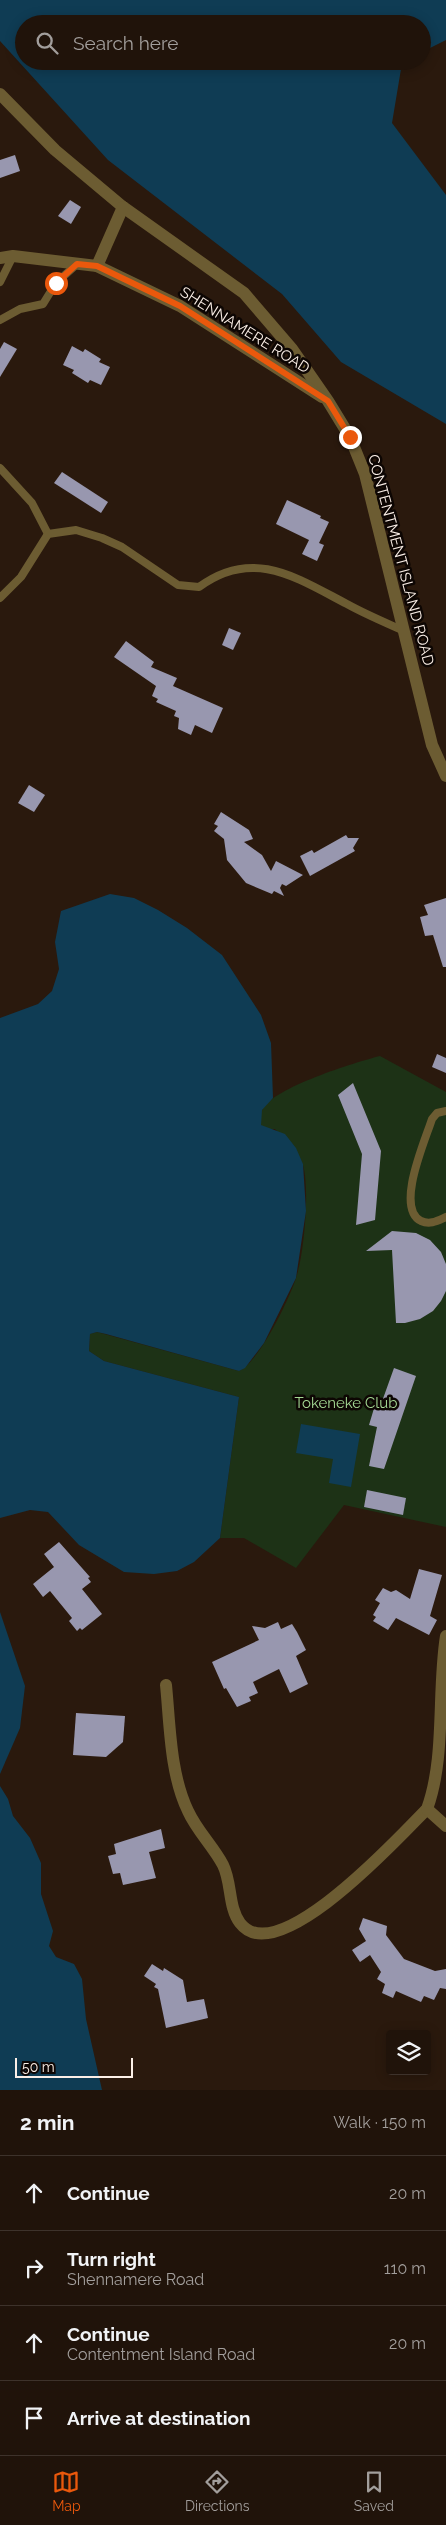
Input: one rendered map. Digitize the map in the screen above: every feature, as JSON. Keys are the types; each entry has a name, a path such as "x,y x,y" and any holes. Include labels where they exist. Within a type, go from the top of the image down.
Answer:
{"street":[{"name":"CONTENTMENT ISLAND ROAD","path":"0,94 55,150 122,207 244,293 292,350 328,401 350,437 365,474 402,630 432,745 446,776"},
{"path":"97,266 122,207"},
{"name":"SHENNAMERE ROAD","path":"0,258 14,256 97,266 180,306 328,401"},
{"path":"166,1685 174,1759 187,1810 226,1871 232,1902 240,1923 254,1933 271,1934 283,1930 324,1905 353,1882 427,1809 435,1795 444,1750 446,1636"},
{"path":"427,1809 446,1826"}],"lane":[{"path":"0,282 14,256"},
{"path":"0,320 20,308 43,304 56,283 77,264"},
{"path":"0,468 32,502 48,534"},
{"path":"0,598 20,577 48,534 76,530 102,538 122,547 178,585 199,587 218,574 239,568 263,568 300,578 348,605 402,630"},
{"path":"446,1110 437,1113 432,1119 409,1192 409,1208 416,1218 426,1223 436,1222 446,1216"}],"green space":[{"name":"Tokeneke Club","path":"380,1056 446,1092 446,1527 344,1505 296,1568 244,1538 220,1538 239,1397 104,1361 89,1351 90,1334 97,1332 239,1371 247,1365 264,1343 280,1315 296,1278 301,1254 306,1205 305,1176 302,1161 275,1129 265,1129 261,1125 262,1110 281,1093 297,1085 335,1070"}],"water":[{"path":"0,0 446,0 446,40 431,48 431,15 15,15 15,58 0,41"},
{"path":"26,70 401,70 392,123 446,195 446,424 341,362 282,294 108,160"},
{"path":"110,894 134,898 158,910 187,928 222,955 261,1015 271,1043 273,1098 262,1110 261,1125 285,1134 296,1148 303,1164 306,1211 296,1278 264,1343 245,1368 239,1371 106,1334 97,1332 90,1334 89,1351 104,1361 239,1397 220,1538 194,1562 177,1571 154,1574 124,1572 79,1545 48,1512 30,1510 0,1518 0,1018 38,1004 52,991 59,969 55,942 61,911"},
{"path":"301,1424 360,1434 351,1487 329,1483 333,1459 296,1453"},
{"path":"0,1612 25,1686 20,1728 0,1774"},
{"path":"0,1786 8,1799 13,1816 30,1838 41,1863 41,1894 53,1931 49,1946 56,1957 74,1964 82,1979 86,2019 102,2090 0,2090"}],"building":[{"path":"15,155 20,171 0,178 0,160"},
{"path":"70,200 81,207 71,224 58,216"},
{"path":"4,342 17,349 0,377 0,349"},
{"path":"72,346 83,352 85,349 101,359 99,362 110,367 101,385 90,380 88,383 72,373 74,370 63,365"},
{"path":"62,472 108,502 101,513 54,483"},
{"path":"287,500 321,516 320,518 329,522 319,543 324,545 317,561 302,554 309,540 276,524"},
{"path":"229,628 241,633 233,650 222,645"},
{"path":"126,641 154,662 151,667 177,678 173,686 223,708 212,733 195,725 191,735 178,729 179,718 174,716 176,711 156,702 158,699 152,696 156,686 114,657"},
{"path":"29,785 45,795 34,812 18,803"},
{"path":"221,812 249,830 253,839 244,842 262,855 271,871 276,861 303,875 286,886 282,884 280,888 284,896 274,891 272,894 246,883 227,860 224,839 214,831 218,826 214,824"},
{"path":"346,835 348,838 359,838 353,848 355,851 310,876 300,856 312,850 314,853"},
{"path":"446,898 446,967 443,967 433,935 425,936 420,917 428,915 424,905"},
{"path":"437,1054 446,1058 446,1073 432,1067"},
{"path":"353,1083 381,1151 375,1220 356,1225 362,1154 338,1095"},
{"path":"392,1231 416,1233 430,1240 441,1252 446,1264 446,1291 441,1301 433,1311 420,1319 405,1323 396,1323 392,1250 366,1251"},
{"path":"394,1368 416,1376 384,1469 369,1466 377,1427 369,1425 375,1405 380,1407"},
{"path":"367,1490 406,1498 403,1515 364,1507"},
{"path":"59,1542 90,1577 88,1578 91,1582 82,1589 102,1614 82,1630 80,1628 77,1631 69,1621 72,1618 50,1591 43,1597 33,1584 54,1567 44,1554"},
{"path":"419,1569 442,1575 430,1616 437,1620 429,1635 396,1618 388,1630 373,1621 376,1617 373,1615 380,1603 375,1600 383,1588 391,1592 396,1590 410,1599"},
{"path":"278,1622 281,1629 292,1624 306,1650 296,1656 308,1684 290,1693 279,1669 253,1682 258,1693 249,1697 251,1701 237,1707 226,1688 224,1689 212,1662 259,1640 252,1626 265,1628"},
{"path":"76,1713 125,1716 123,1742 106,1757 73,1755"},
{"path":"161,1829 165,1848 149,1852 156,1878 123,1885 120,1873 113,1874 108,1856 116,1854 114,1844"},
{"path":"363,1918 387,1926 386,1935 404,1959 435,1971 446,1969 446,1989 440,1988 434,2000 424,1996 421,2002 396,1991 393,1998 382,1993 385,1984 377,1979 381,1972 370,1955 360,1962 352,1950 366,1941 359,1929"},
{"path":"152,1964 163,1971 164,1968 183,1980 187,2002 204,1999 208,2018 166,2028 158,1989 154,1987 156,1984 144,1976"}],"route":[{"path":"56,283 77,264 97,266 180,306 328,401 350,437"}]}
